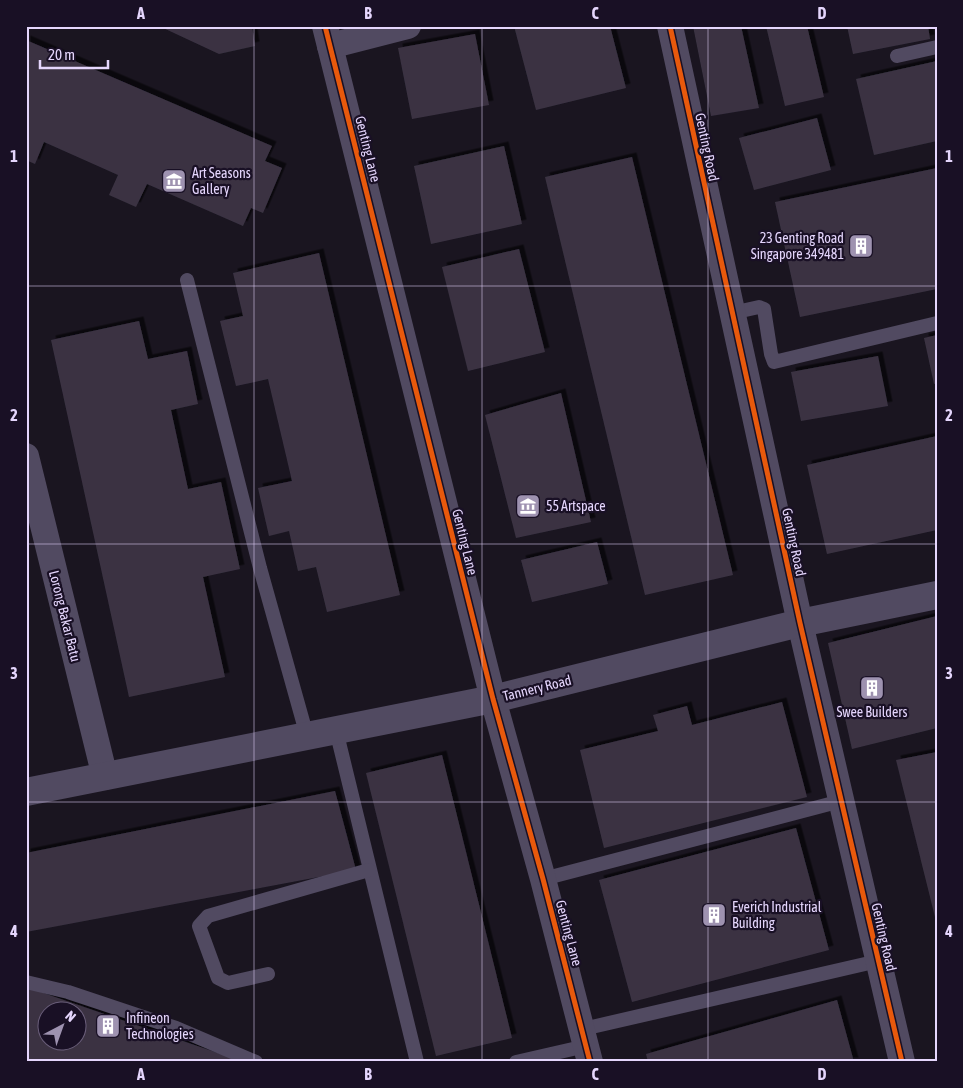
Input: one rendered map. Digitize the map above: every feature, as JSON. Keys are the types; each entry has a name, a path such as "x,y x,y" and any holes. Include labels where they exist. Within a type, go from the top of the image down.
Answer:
{"street":[{"path":"328,36 408,26"},
{"name":"Genting Road","path":"670,26 800,623 902,1062"},
{"name":"Genting Lane","path":"328,36 493,699 543,879 586,1046"},
{"name":"Lorong Bakar Batu","path":"26,456 105,777"},
{"name":"Tannery Road","path":"26,792 493,699 800,623 937,595"}],"lane":[{"path":"897,56 937,47"},
{"path":"187,280 258,559 307,736"},
{"path":"732,313 759,307 764,310 774,362 937,323"},
{"path":"336,730 416,1062"},
{"path":"543,879 841,801"},
{"path":"268,974 228,983 218,978 199,926 208,916 369,870"},
{"path":"516,1062 586,1046 878,961"},
{"path":"26,982 68,992 176,1028 256,1062"}],"building":[{"path":"159,26 252,26 255,46 219,54"},
{"path":"514,26 610,26 626,88 536,110"},
{"path":"693,26 741,26 759,108 711,116"},
{"path":"766,26 807,26 824,97 785,106"},
{"path":"847,26 928,26 930,39 853,54"},
{"path":"475,34 489,105 412,119 398,48"},
{"path":"26,40 272,146 265,161 282,168 263,213 251,208 243,226 147,184 136,207 109,195 118,175 44,142 35,164 26,160"},
{"path":"937,61 937,141 874,155 856,79"},
{"path":"817,118 831,170 754,190 739,138"},
{"path":"504,146 522,224 431,244 414,166"},
{"path":"632,157 733,575 645,595 545,177"},
{"name":"23 Genting Road Singapore 349481","path":"937,168 937,289 800,317 775,202"},
{"path":"519,249 545,352 468,371 442,267"},
{"path":"319,253 400,595 327,612 316,567 298,571 289,531 269,536 258,488 292,481 268,379 236,386 220,321 243,316 233,273"},
{"path":"139,321 148,359 187,351 198,404 171,410 188,489 221,482 240,569 203,577 225,677 129,697 51,340"},
{"path":"937,335 937,383 934,384 924,338"},
{"path":"878,356 888,406 801,421 791,372"},
{"path":"561,393 591,522 516,538 485,415"},
{"path":"937,436 937,530 827,554 807,465"},
{"path":"597,542 608,584 532,602 521,560"},
{"name":"Swee Builders","path":"937,616 937,728 852,749 828,643"},
{"path":"782,702 807,797 604,848 580,750 658,731 653,715 687,706 692,725"},
{"path":"937,752 937,921 936,921 896,760"},
{"path":"442,755 512,1038 436,1056 366,773"},
{"path":"335,791 356,870 26,932 26,853"},
{"name":"Everich Industrial Building","path":"796,828 829,950 632,1002 599,880"},
{"name":"Infineon Technologies","path":"26,987 64,1000 38,1000 38,1050 88,1050 88,1008 241,1062 26,1062"},
{"path":"837,1000 854,1062 648,1062 646,1054"}],"cycle path":[{"path":"325,26 493,699 543,879 590,1062"},
{"path":"670,26 800,623 902,1062"}],"place":[{"name":"Art Seasons Gallery","path":"174,181"},
{"name":"23 Genting Road Singapore 349481","path":"861,246"},
{"name":"55 Artspace","path":"528,506"},
{"name":"Swee Builders","path":"872,688"},
{"name":"Everich Industrial Building","path":"714,915"},
{"name":"Infineon Technologies","path":"108,1026"}]}
